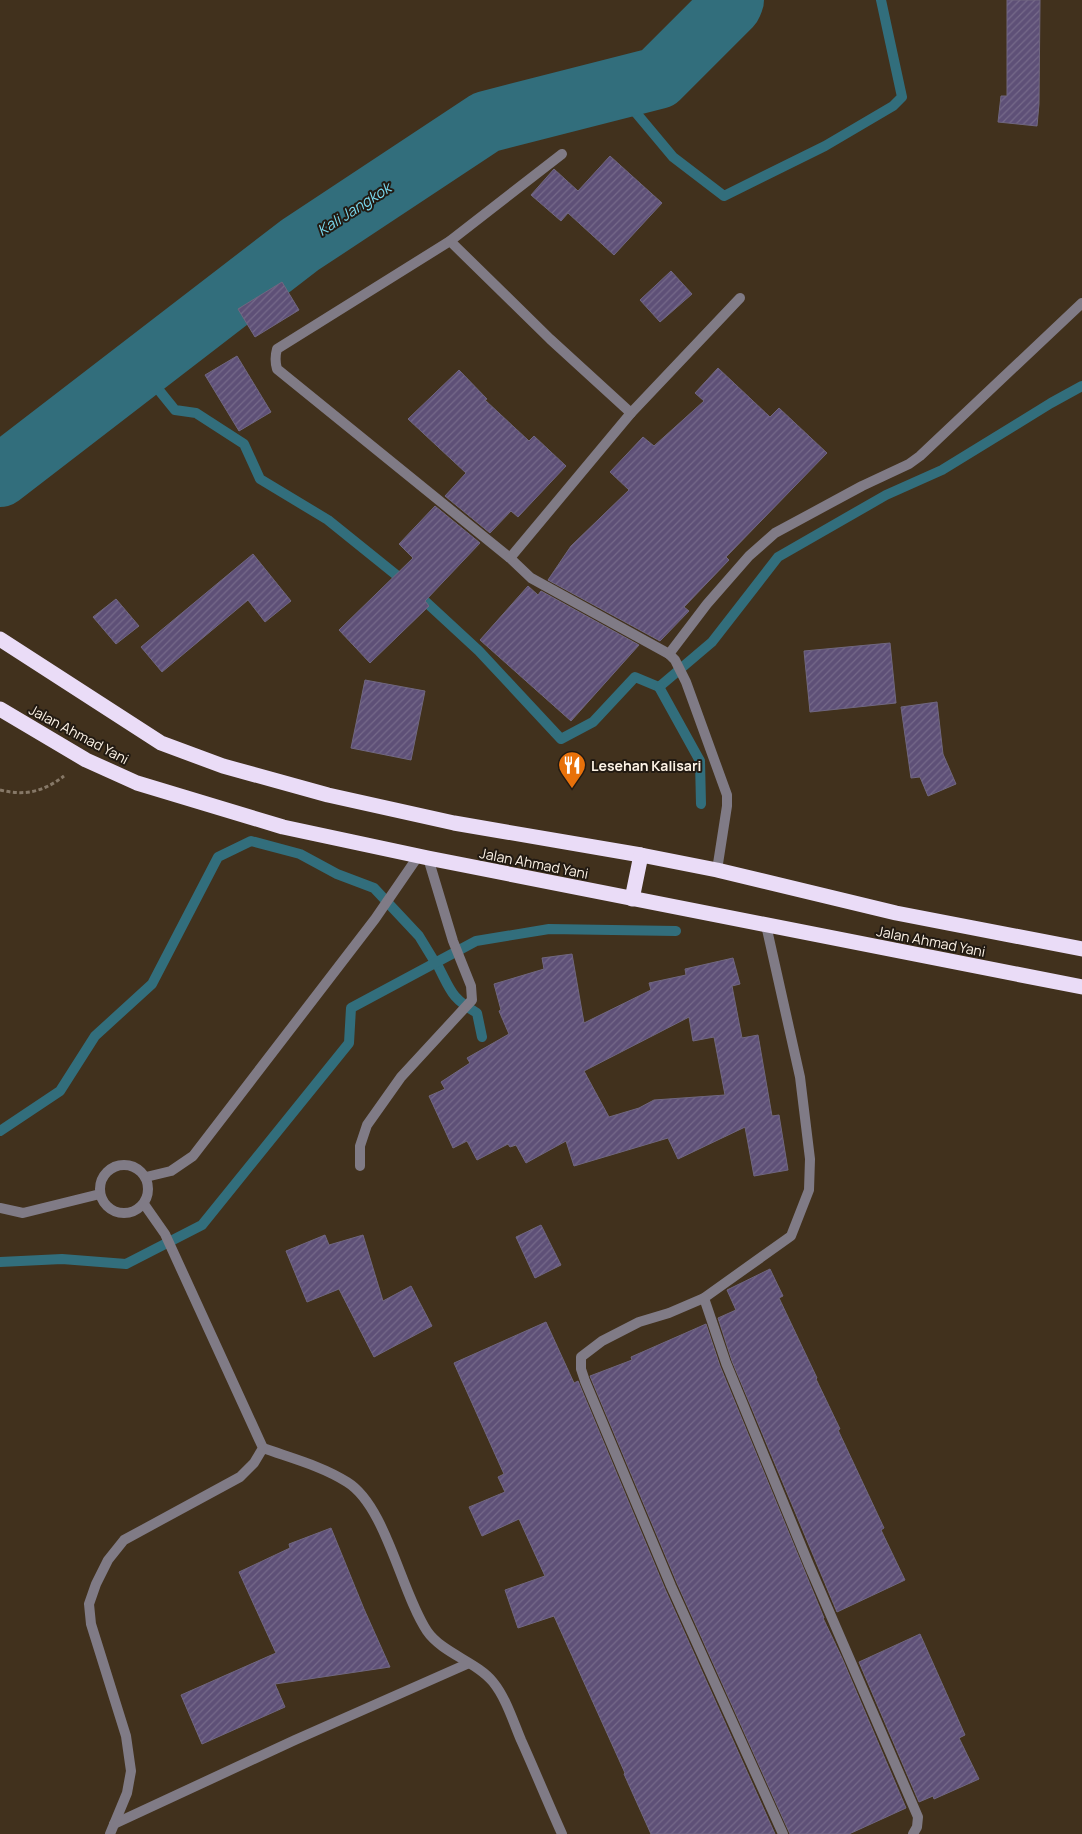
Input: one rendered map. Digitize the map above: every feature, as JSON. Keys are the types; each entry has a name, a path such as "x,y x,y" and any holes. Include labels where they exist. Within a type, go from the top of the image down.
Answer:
{"highway":[{"path":"0,639 161,743 223,766 328,795 454,823 641,855 716,870 896,913 1082,948"},
{"name":"Jalan Ahmad Yani","path":"0,709 86,760 137,783 283,827 632,899 1082,988"},
{"path":"632,899 641,855"}],"street":[{"path":"562,154 450,241 277,349 275,354 277,369 510,558 531,578 672,657 686,682 727,795 727,806 716,870"},
{"path":"450,241 550,339 631,413"},
{"path":"510,558 631,413 740,298"},
{"path":"672,657 707,604 749,556 775,533 862,486 909,464 920,456 1082,303"},
{"path":"146,1177 171,1171 193,1156 375,919 395,889 424,857 453,941 471,986 472,1000 401,1078 367,1125 360,1146 360,1166"},
{"path":"766,925 800,1077 810,1159 809,1190 790,1236 704,1298 669,1313 640,1322 602,1341 581,1356 581,1369 671,1586 783,1834"},
{"path":"122,1164 136,1167 146,1177 149,1190 144,1204 133,1212 118,1213 106,1206 100,1194 101,1180 109,1169 122,1164"},
{"path":"0,1208 23,1213 100,1194"},
{"path":"144,1204 166,1234 172,1252 263,1448 318,1468 348,1482 365,1497 390,1547 414,1608 428,1633 467,1664 484,1673 493,1682 507,1706 562,1834"},
{"path":"704,1298 726,1363 805,1556 918,1817 917,1827 913,1834"},
{"path":"112,1829 127,1793 131,1771 126,1736 91,1624 89,1604 96,1584 108,1560 124,1540 240,1477 254,1463 263,1448"},
{"path":"112,1829 295,1740 467,1664"}],"path":[{"path":"0,790 18,794 49,787 86,760"}],"building":[{"path":"1007,0 1040,0 1037,126 998,122 1001,96 1007,96"},
{"path":"610,156 662,203 614,255 568,213 561,221 531,195 554,169 578,191"},
{"path":"671,271 692,294 660,322 640,300"},
{"path":"282,282 299,310 255,337 238,309"},
{"path":"237,356 271,412 239,431 205,375"},
{"path":"718,368 770,417 779,408 827,453 726,557 729,560 684,607 689,611 660,641 548,580 571,546 629,490 610,472 643,437 654,446 704,401 695,393"},
{"path":"459,370 487,399 485,400 529,441 534,436 566,466 518,517 511,511 490,533 445,496 466,473 408,419"},
{"path":"435,506 480,543 425,601 429,606 370,663 339,630 413,558 399,544"},
{"path":"253,554 291,601 265,622 248,600 162,672 141,647"},
{"path":"528,586 538,595 541,591 639,645 571,721 480,640"},
{"path":"116,599 139,626 116,644 93,617"},
{"path":"890,643 896,703 810,712 804,651"},
{"path":"365,680 425,691 411,760 351,748"},
{"path":"937,702 943,754 956,784 928,796 920,777 911,778 901,707"},
{"path":"572,954 584,1023 651,990 649,983 686,975 685,969 733,958 740,984 732,986 742,1038 758,1035 772,1116 779,1115 788,1170 754,1176 745,1127 678,1159 668,1138 574,1166 566,1141 526,1163 516,1145 510,1147 508,1144 477,1160 467,1141 453,1148 429,1096 445,1089 441,1082 470,1063 467,1058 509,1034 499,1011 501,1010 494,984 544,969 542,958","holes":["689,1017 693,1041 714,1037 725,1095 654,1100 639,1108 609,1117 584,1071"]},
{"path":"541,1225 561,1265 535,1278 516,1237"},
{"path":"325,1235 329,1245 363,1235 383,1301 411,1286 432,1326 374,1357 339,1289 307,1302 286,1251"},
{"path":"770,1269 783,1296 779,1298 840,1429 838,1430 884,1528 881,1530 905,1580 837,1612 732,1361 718,1318 736,1310 727,1290"},
{"path":"546,1322 574,1383 578,1381 665,1589 775,1834 651,1834 554,1616 518,1628 505,1590 545,1576 519,1519 482,1536 469,1507 505,1492 498,1477 504,1474 454,1363"},
{"path":"706,1324 720,1366 823,1618 906,1808 849,1834 790,1834 677,1583 590,1376 632,1360 631,1357"},
{"path":"331,1528 390,1667 275,1684 285,1707 202,1744 181,1695 276,1653 239,1572 290,1548 289,1544"},
{"path":"920,1634 965,1735 959,1738 979,1779 934,1799 933,1796 919,1802 859,1662"}],"waterway":[{"name":"Kali Jangkok","path":"0,476 300,245 486,122 658,78 731,5 733,0"},
{"path":"612,89 637,114 673,157 724,196 825,146 893,106 902,97 881,0"},
{"path":"141,368 175,410 196,413 244,444 260,479 328,520 400,578 479,651 561,739 593,722 635,677 659,687 712,642 778,557 886,495 942,470 1082,386"},
{"path":"659,687 700,761 701,804"},
{"path":"0,1131 60,1091 95,1036 152,984 218,857 251,841 300,854 337,874 374,888 419,936 433,959"},
{"path":"0,1262 62,1259 126,1264 202,1225 349,1043 351,1008 476,941 549,929 676,931"},
{"path":"438,966 449,988 457,998 477,1013 482,1037"}],"place":[{"name":"Lesehan Kalisari","path":"572,789"}]}
